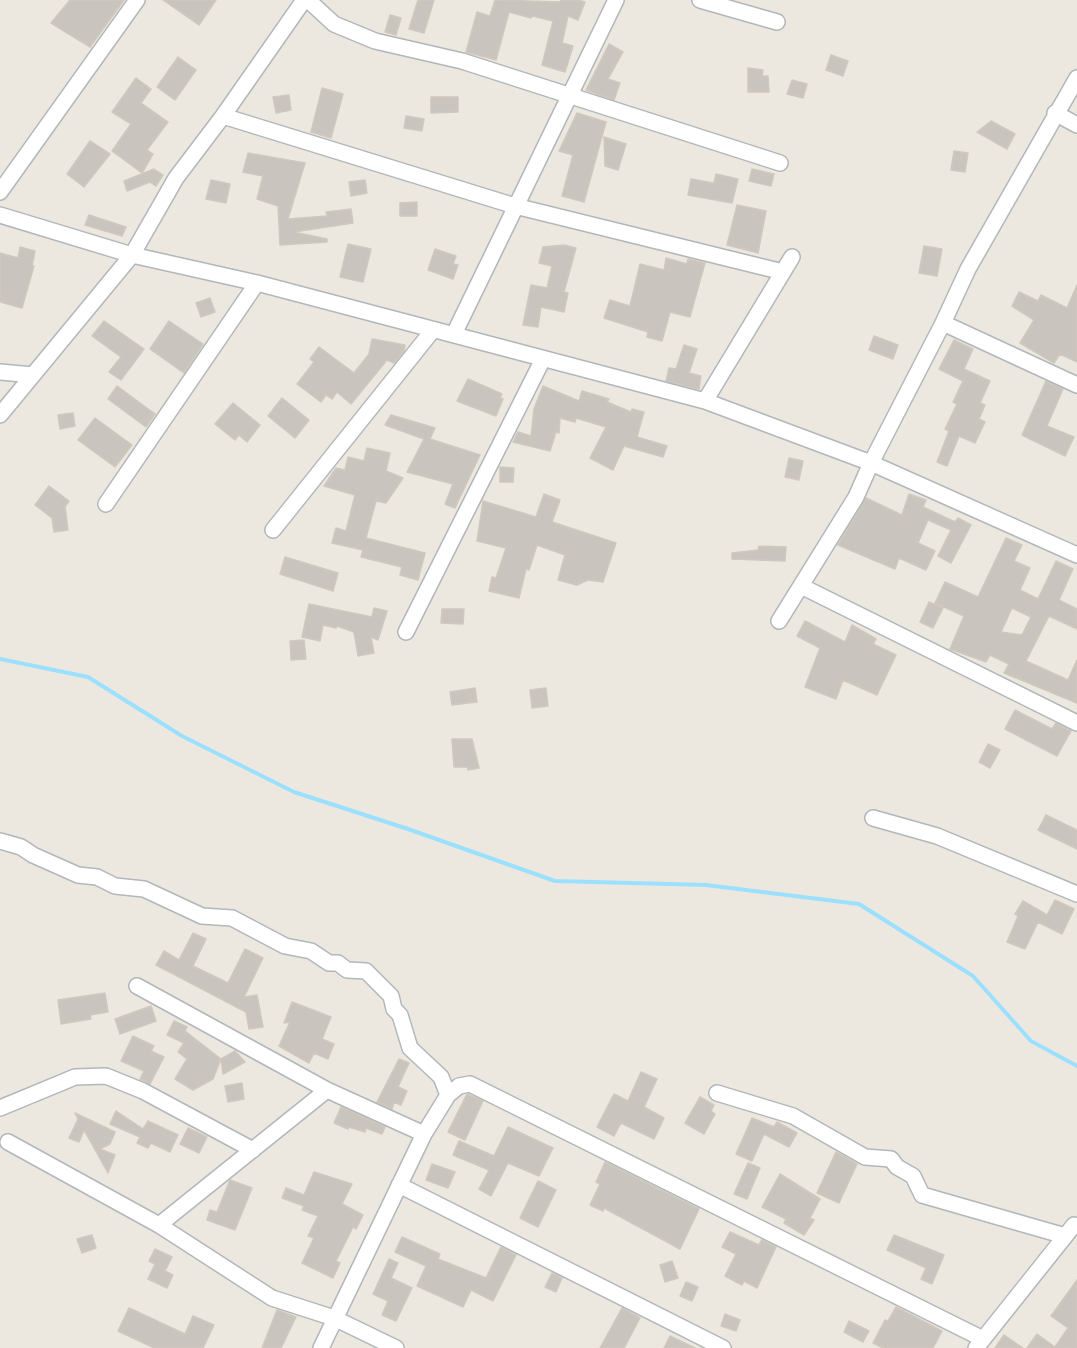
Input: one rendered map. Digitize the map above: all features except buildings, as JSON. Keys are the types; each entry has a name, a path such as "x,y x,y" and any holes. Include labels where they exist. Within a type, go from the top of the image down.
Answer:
{"street":[{"path":"0,192 137,0"},
{"path":"0,415 132,255 176,178 224,116 306,0 334,24 375,41 462,62 780,163"},
{"path":"454,334 514,206 616,0"},
{"path":"700,0 777,22"},
{"path":"778,621 856,497 968,269 1077,78"},
{"path":"1055,113 1077,125"},
{"path":"224,116 514,206 783,272"},
{"path":"0,215 132,255 257,283 705,401 871,463 1077,555"},
{"path":"705,401 792,257"},
{"path":"106,504 257,283"},
{"path":"943,322 1077,385"},
{"path":"273,530 433,330"},
{"path":"406,632 543,359"},
{"path":"0,372 33,375"},
{"path":"801,585 1077,723"},
{"path":"873,818 937,836 1077,894"},
{"path":"0,841 21,847 33,855 78,875 97,877 114,886 144,889 202,916 232,918 285,946 311,951 329,963 338,963 347,970 366,971 391,996 394,1009 400,1015 410,1048 441,1077 448,1095"},
{"path":"137,986 327,1090 424,1134"},
{"path":"0,1108 75,1077 106,1076 143,1091 253,1150"},
{"path":"321,1348 424,1134 448,1095 459,1086 470,1084 980,1344 1074,1225 1077,1226"},
{"path":"159,1224 327,1090"},
{"path":"717,1093 794,1116 865,1156 891,1159 897,1167 913,1176 922,1196 1065,1236"},
{"path":"8,1142 159,1224 272,1298 334,1318 396,1348"},
{"path":"399,1185 723,1348"}],"waterway":[{"path":"0,659 88,677 182,736 294,792 555,881 706,885 859,904 973,976 1031,1041 1077,1066"}]}
